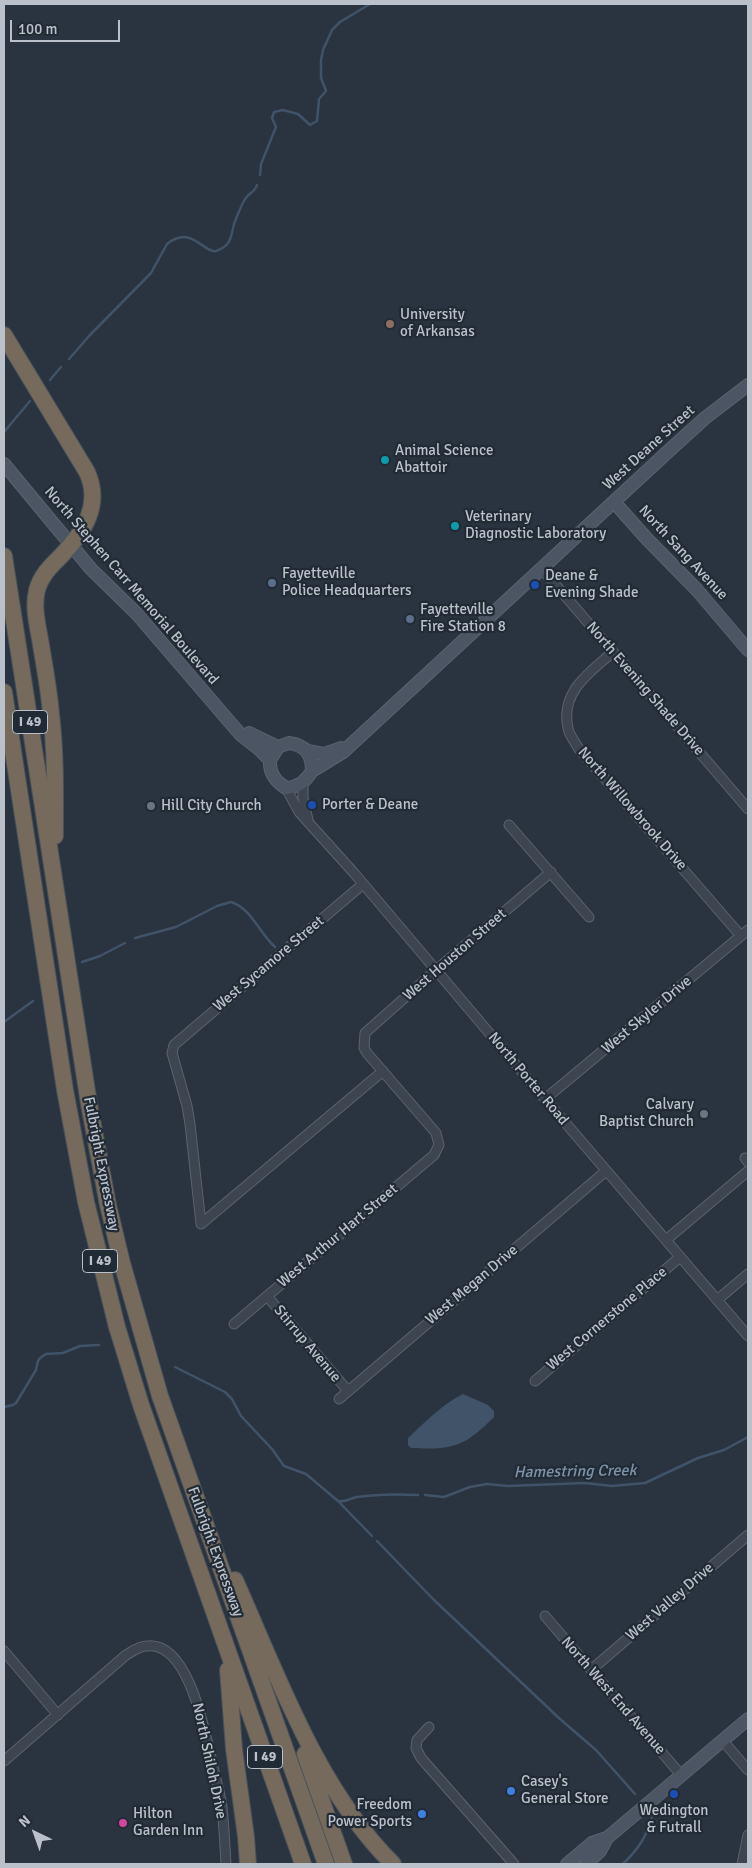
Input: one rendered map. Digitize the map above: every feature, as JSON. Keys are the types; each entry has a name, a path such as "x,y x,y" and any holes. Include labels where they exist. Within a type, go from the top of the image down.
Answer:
{"highway":[{"path":"4,335 92,482 94,499 91,512 82,530 42,577 36,594 55,759 55,888"},
{"name":"Fulbright Expressway","path":"4,556 87,1094 108,1206 137,1318 160,1396 326,1864"},
{"name":"Fulbright Expressway","path":"4,692 65,1090 94,1236 117,1326 141,1405 303,1864"},
{"path":"182,1458 288,1699 321,1767 339,1797 371,1842 393,1864"},
{"path":"227,1650 234,1749 248,1864"},
{"path":"288,1699 344,1864"}],"street":[{"name":"West Deane Street","path":"312,771 343,752 705,418 748,385"},
{"name":"North Stephen Carr Memorial Boulevard","path":"4,464 91,569 137,614 240,734 270,760"},
{"name":"North Sang Avenue","path":"614,502 642,534 697,590 748,650"},
{"name":"North Evening Shade Drive","path":"542,569 748,809"},
{"name":"North Willowbrook Drive","path":"613,652 577,684 567,706 568,729 579,749 745,933"},
{"name":"North Stephen Carr Memorial Boulevard","path":"235,727 244,729 254,736 278,747"},
{"name":"West Deane Street","path":"307,751 324,754 354,742"},
{"path":"289,743 296,744 307,751 311,757 312,771 303,782 294,787 286,788 272,775 270,760 278,747 289,743"},
{"name":"North Porter Road","path":"303,782 303,798 308,820"},
{"name":"North Porter Road","path":"286,788 299,812 363,884 748,1336"},
{"path":"509,824 589,916"},
{"name":"West Houston Street","path":"383,1071 364,1048 365,1033 551,872"},
{"name":"West Sycamore Street","path":"363,884 174,1045 172,1053 187,1106 190,1124 201,1224 383,1071"},
{"name":"West Skyler Drive","path":"545,1099 745,933"},
{"name":"West Arthur Hart Street","path":"234,1324 434,1155 439,1145 436,1133 383,1071"},
{"name":"West Megan Drive","path":"338,1399 606,1171"},
{"path":"666,1240 748,1171"},
{"name":"West Cornerstone Place","path":"534,1381 680,1257"},
{"path":"717,1300 748,1274"},
{"name":"Stirrup Avenue","path":"267,1296 348,1391"},
{"name":"West Valley Drive","path":"591,1670 748,1535"},
{"name":"North West End Avenue","path":"545,1616 682,1776"},
{"name":"North Shiloh Drive","path":"58,1714 126,1655 146,1646 154,1646 166,1652 178,1663 194,1694 200,1711 222,1805 226,1864"},
{"path":"4,1651 58,1714 4,1761"},
{"path":"586,1864 600,1851 608,1838 748,1719"},
{"path":"429,1726 417,1740 416,1748 421,1758 514,1864"},
{"path":"723,1741 748,1770"},
{"path":"742,1864 748,1835"},
{"path":"567,1864 592,1843 608,1838"}],"water":[{"path":"463,1394 488,1405 494,1411 494,1417 466,1441 448,1447 411,1448 408,1445 408,1438 441,1408"}],"waterway":[{"path":"260,175 261,164 276,127 272,118 274,112 283,110 298,114 310,125 317,121 319,99 326,91 321,78 321,60 323,50 332,30 340,22 370,4"},
{"path":"69,359 151,273 167,244 184,237 196,241 211,251 225,247 230,240 234,224 244,202 257,185"},
{"path":"50,380 61,367"},
{"path":"4,432 30,401"},
{"path":"135,938 176,927 217,906 231,902 250,915 275,947"},
{"path":"82,962 100,956 125,943"},
{"path":"4,1022 33,1001"},
{"name":"Hamestring Creek","path":"4,1407 16,1403 36,1370 38,1361 46,1354 63,1353 80,1346 99,1345"},
{"name":"Hamestring Creek","path":"175,1367 225,1392 232,1399 241,1416 272,1449 284,1466 306,1474 338,1501 372,1495 418,1495"},
{"name":"Hamestring Creek","path":"425,1495 444,1497 470,1487 487,1484 508,1486 585,1483 612,1486 645,1483 698,1458 724,1450 748,1437"},
{"path":"339,1502 372,1536"},
{"path":"377,1541 434,1600 560,1719 596,1750 635,1794"},
{"path":"623,1864 641,1842 652,1816"}],"place":[{"name":"University of Arkansas","path":"390,324"},
{"name":"Animal Science Abattoir","path":"385,460"},
{"name":"Veterinary Diagnostic Laboratory","path":"455,526"},
{"name":"Fayetteville Police Headquarters","path":"272,583"},
{"name":"Deane & Evening Shade","path":"535,585"},
{"name":"Fayetteville Fire Station 8","path":"410,619"},
{"name":"Porter & Deane","path":"312,805"},
{"name":"Hill City Church","path":"151,806"},
{"name":"Calvary Baptist Church","path":"704,1114"},
{"name":"Casey's General Store","path":"511,1791"},
{"name":"Wedington & Futrall","path":"674,1794"},
{"name":"Freedom Power Sports","path":"422,1814"},
{"name":"Hilton Garden Inn","path":"123,1823"}]}
